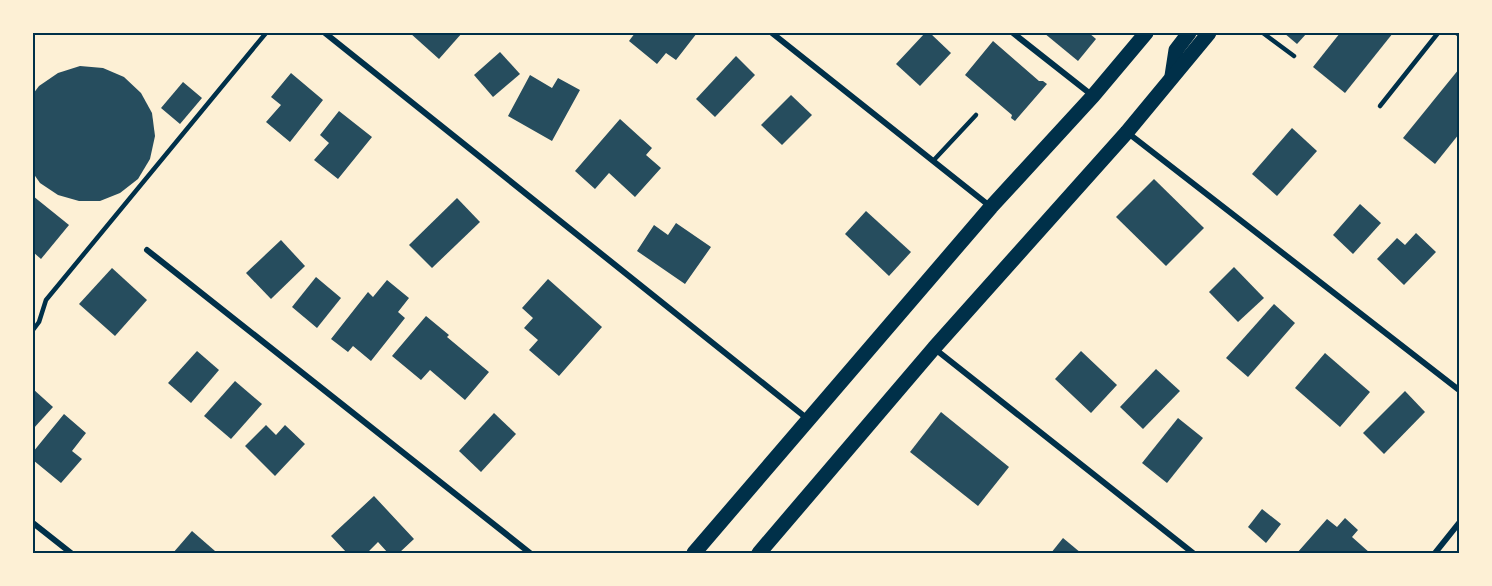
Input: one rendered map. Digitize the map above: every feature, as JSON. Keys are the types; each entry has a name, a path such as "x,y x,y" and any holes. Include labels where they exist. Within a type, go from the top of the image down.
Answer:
{"main road":[{"path":"694,553 991,207 1093,96 1146,33"},
{"path":"1173,76 1176,50 1189,33"},
{"path":"759,553 933,348 1127,132 1209,33"}],"street":[{"path":"325,33 809,421"},
{"path":"772,33 991,207"},
{"path":"1013,33 1093,96"},
{"path":"1127,132 1459,390"},
{"path":"147,250 530,553"},
{"path":"933,348 1193,553"},
{"path":"33,523 71,553"},
{"path":"1435,553 1459,523"}],"lane":[{"path":"33,330 39,322 46,300 266,33"},
{"path":"1263,33 1294,56"},
{"path":"1380,106 1438,33"},
{"path":"933,161 976,115"}],"building":[{"path":"410,33 462,33 439,59"},
{"path":"635,33 697,33 676,60 666,53 657,64 629,41"},
{"path":"925,33 930,33 951,53 920,86 896,64"},
{"path":"1044,33 1089,33 1096,39 1078,61"},
{"path":"1284,33 1307,33 1297,44"},
{"path":"1340,33 1393,33 1345,93 1313,67"},
{"path":"993,41 1039,81 1047,84 1015,121 1011,118 1012,115 965,75"},
{"path":"500,52 520,74 493,97 474,75"},
{"path":"736,56 755,75 715,117 696,99"},
{"path":"80,66 103,68 124,77 141,93 152,113 155,136 150,159 138,179 120,193 100,201 79,201 58,195 40,183 33,173 33,94 39,86 58,73"},
{"path":"1459,69 1459,134 1435,164 1403,138"},
{"path":"291,73 323,100 290,142 266,122 281,105 271,97"},
{"path":"530,75 552,88 558,78 580,90 552,141 508,116"},
{"path":"183,82 202,98 180,124 161,108"},
{"path":"791,95 812,115 782,145 761,125"},
{"path":"339,111 372,137 338,179 314,160 329,143 320,135"},
{"path":"620,119 652,148 646,155 661,168 635,197 609,173 595,189 575,171"},
{"path":"1292,128 1317,151 1277,196 1252,174"},
{"path":"1154,179 1204,228 1166,266 1116,217"},
{"path":"33,196 69,225 41,259 33,252"},
{"path":"457,198 480,222 432,268 409,245"},
{"path":"1360,204 1381,223 1353,254 1333,235"},
{"path":"866,211 911,252 889,276 845,234"},
{"path":"676,223 711,247 685,284 637,251 654,225 668,235"},
{"path":"1416,233 1436,252 1404,285 1377,259 1397,238 1405,245"},
{"path":"281,240 305,266 271,299 246,273"},
{"path":"1234,267 1264,298 1238,322 1209,292"},
{"path":"112,268 147,300 115,336 79,304"},
{"path":"316,277 341,298 317,328 292,307"},
{"path":"548,279 602,327 559,376 529,350 538,340 524,328 533,318 522,308"},
{"path":"387,280 409,298 398,312 405,318 371,361 353,346 348,352 331,339 368,292 373,297"},
{"path":"1274,304 1295,323 1248,377 1226,358"},
{"path":"426,316 489,372 465,400 430,370 421,380 392,356"},
{"path":"197,351 219,370 191,403 168,383"},
{"path":"1081,351 1117,385 1091,413 1055,379"},
{"path":"1325,353 1370,392 1340,427 1295,388"},
{"path":"1156,369 1180,391 1143,429 1120,407"},
{"path":"235,381 262,404 231,439 204,416"},
{"path":"33,389 53,407 33,429"},
{"path":"1405,391 1425,412 1384,454 1363,433"},
{"path":"941,412 1009,467 978,506 910,452"},
{"path":"494,413 516,434 481,472 459,451"},
{"path":"64,414 86,433 72,451 82,459 61,483 33,460 33,452"},
{"path":"1178,418 1203,438 1167,483 1142,463"},
{"path":"266,425 276,435 285,425 305,444 275,476 245,446"},
{"path":"374,496 414,539 399,553 388,553 378,542 367,553 347,553 331,536"},
{"path":"1262,509 1281,524 1266,543 1248,527"},
{"path":"1345,518 1358,530 1352,537 1370,553 1297,553 1327,519 1337,527"},
{"path":"192,531 215,551 213,553 173,553"},
{"path":"1063,538 1081,553 1051,553"}]}
